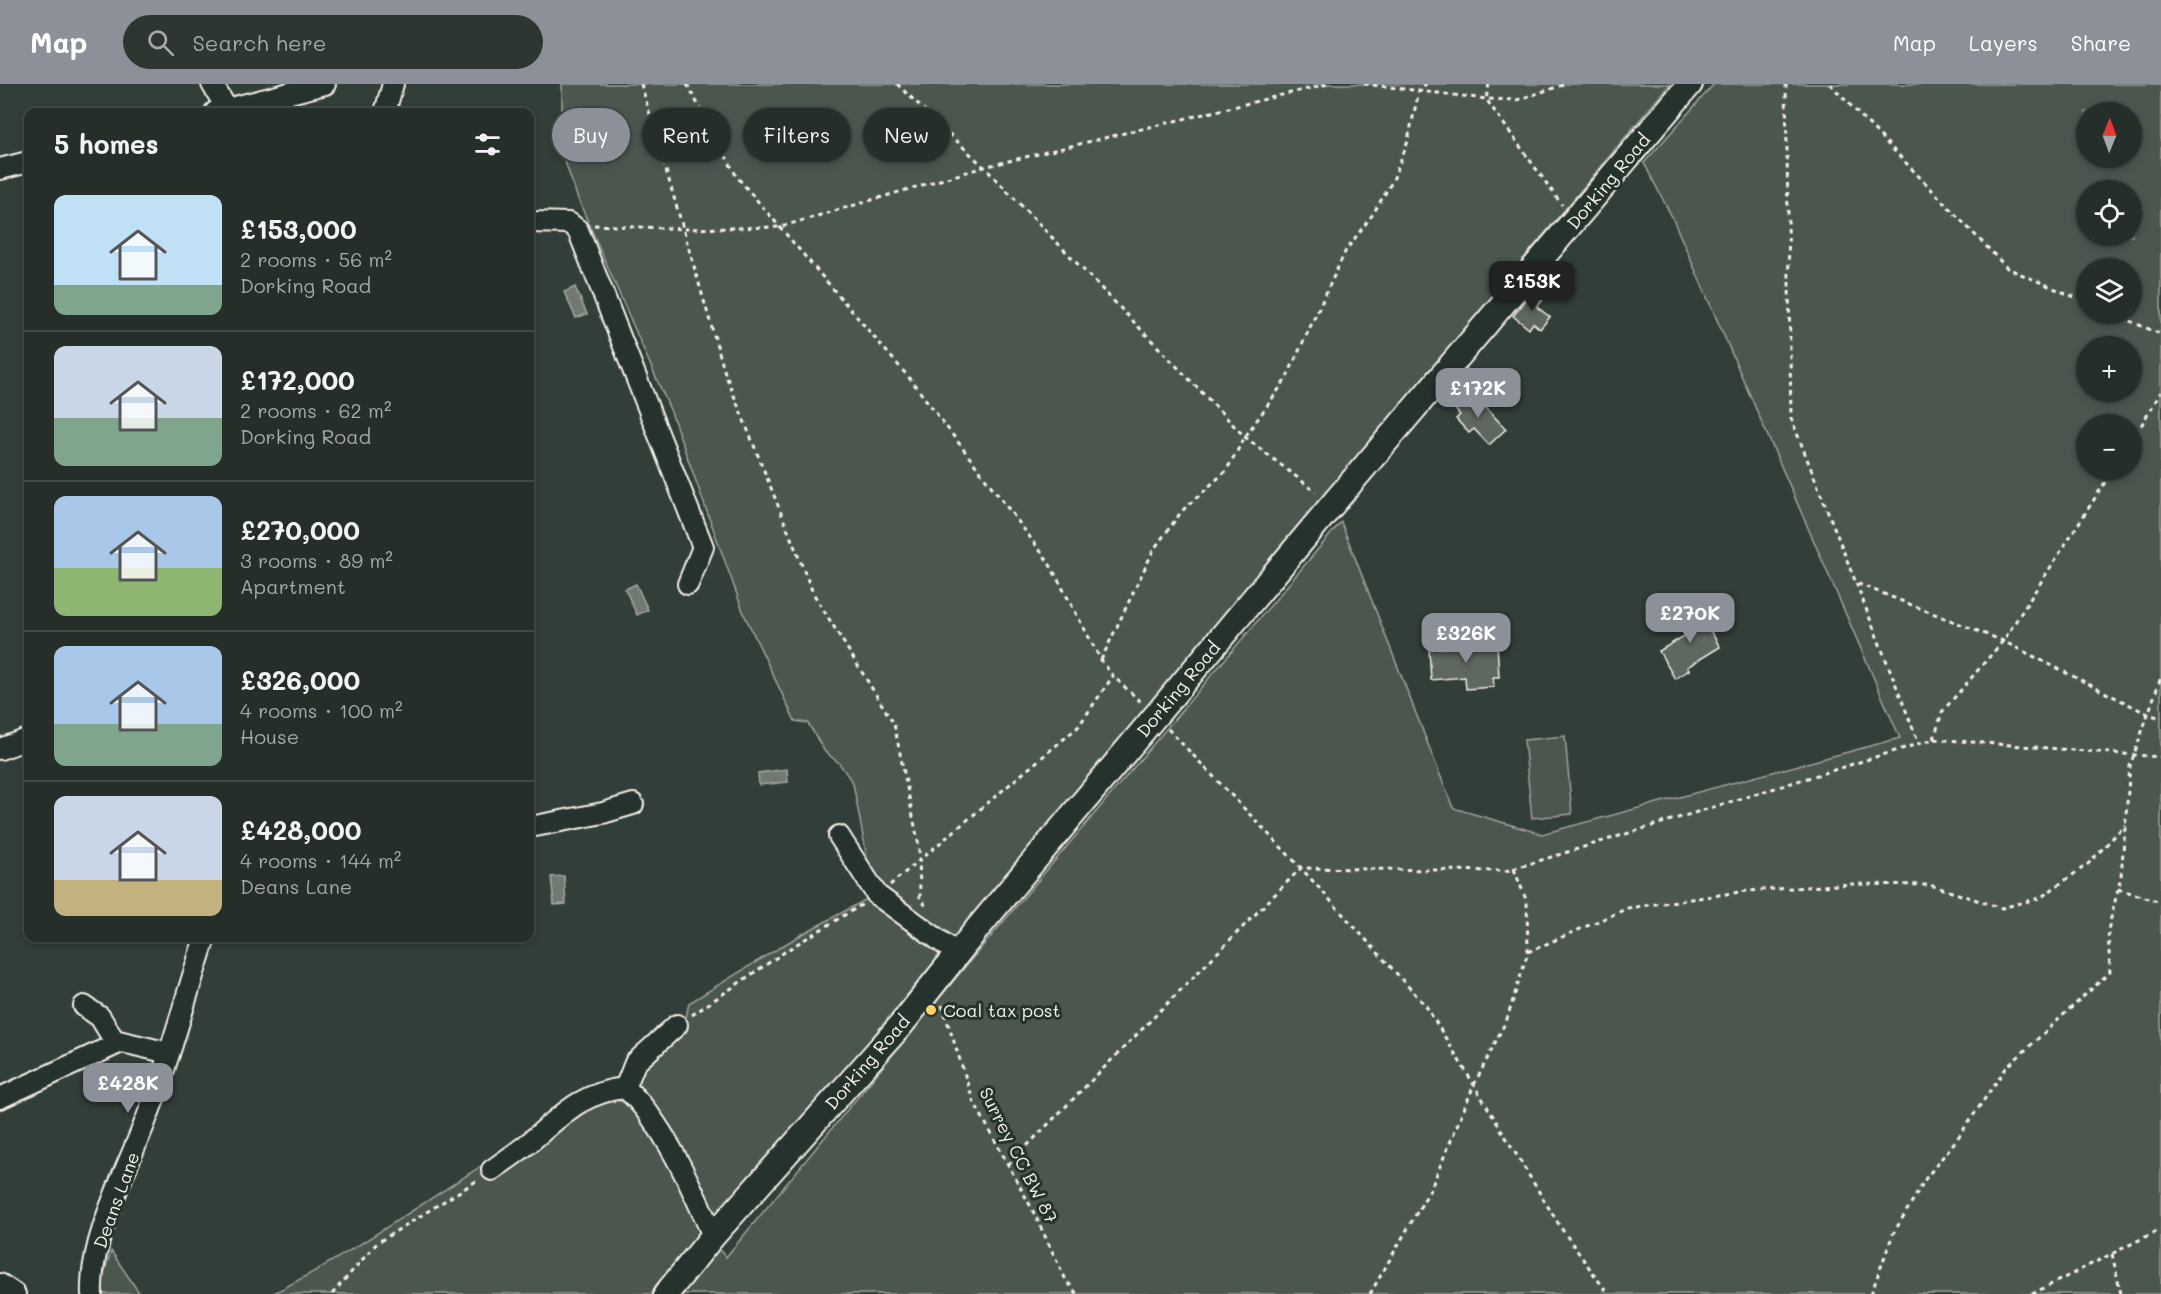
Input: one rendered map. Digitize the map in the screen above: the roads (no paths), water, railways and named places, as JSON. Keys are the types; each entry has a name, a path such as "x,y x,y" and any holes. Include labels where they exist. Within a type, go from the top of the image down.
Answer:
{"main road":[{"name":"Dorking Road","path":"666,1294 714,1236 901,1025 1155,716 1690,84"}],"street":[{"path":"212,84 220,108"},
{"path":"233,108 325,84"},
{"path":"386,108 393,84"},
{"path":"0,170 24,163"},
{"path":"534,222 573,224 578,230 703,547 688,584"},
{"path":"0,749 24,740"},
{"path":"534,826 603,813 633,804"},
{"path":"839,836 877,895 958,954"},
{"name":"Deans Lane","path":"92,1294 95,1257 114,1197 150,1112 204,942"},
{"path":"84,1005 100,1017 111,1037 121,1042 169,1053"},
{"path":"625,1088 635,1063 677,1025"},
{"path":"0,1098 121,1042"},
{"path":"625,1088 645,1110 673,1152 714,1236"},
{"path":"492,1170 528,1144 575,1104 594,1094 625,1088"},
{"path":"0,1284 15,1294"}],"place":[{"name":"Coal tax post","path":"931,1010"}]}
